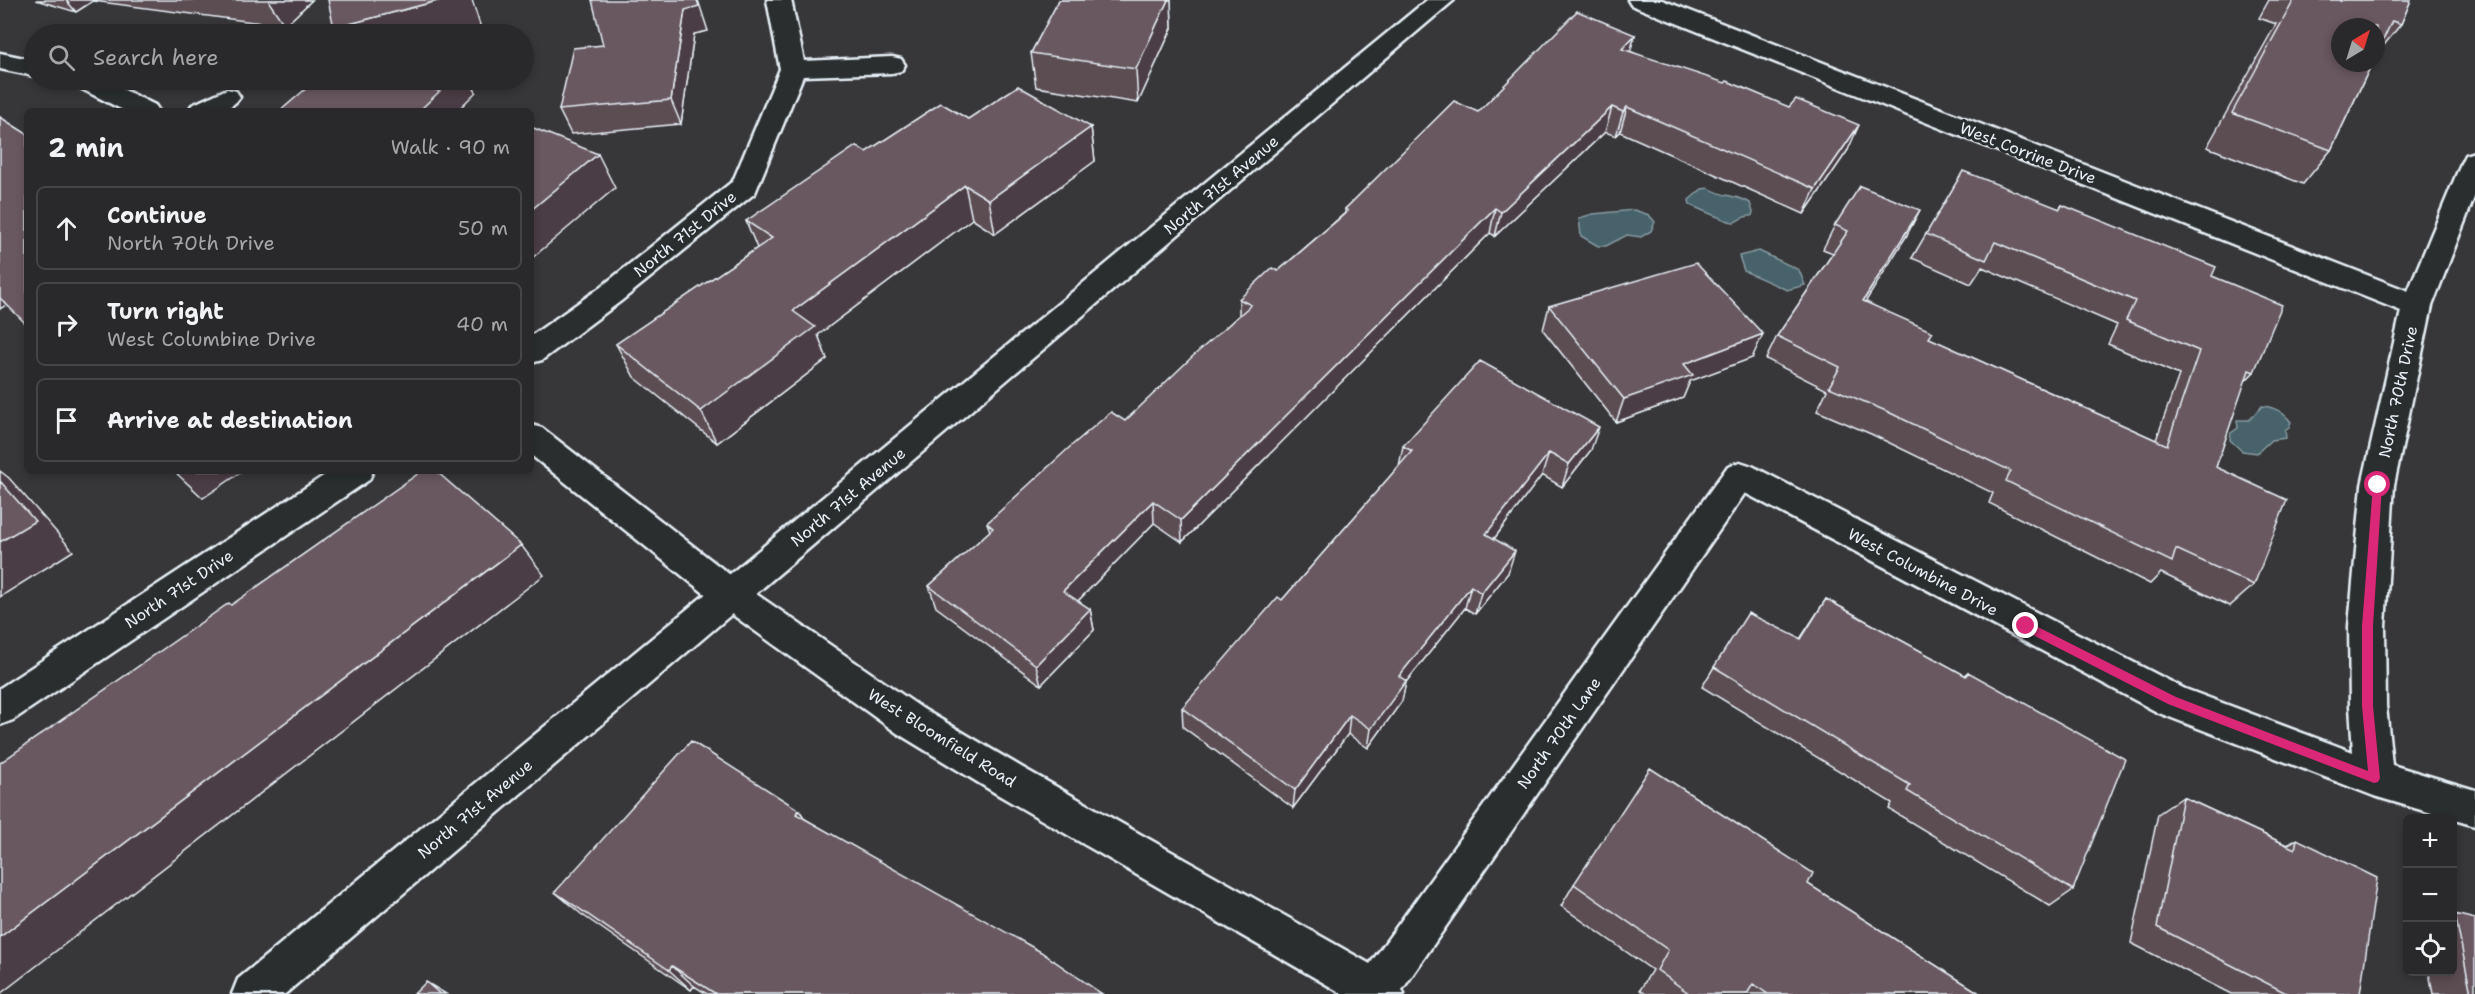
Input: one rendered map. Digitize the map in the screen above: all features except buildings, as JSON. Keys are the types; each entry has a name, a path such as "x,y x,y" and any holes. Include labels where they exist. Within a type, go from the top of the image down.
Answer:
{"street":[{"path":"779,0 793,69 892,65"},
{"name":"North 71st Avenue","path":"253,994 1442,0"},
{"name":"West Corrine Drive","path":"1640,0 2417,306"},
{"path":"0,61 24,66"},
{"name":"North 71st Drive","path":"534,350 611,294 745,186 793,69"},
{"path":"105,90 140,108"},
{"path":"207,108 227,97"},
{"name":"North 70th Drive","path":"2374,778 2368,706 2367,626 2378,485 2417,306 2475,161"},
{"name":"West Bloomfield Road","path":"534,439 731,595 910,721 1010,781 1380,992"},
{"name":"North 71st Drive","path":"0,708 352,474"},
{"name":"West Columbine Drive","path":"1740,475 2172,700 2374,778 2475,808"},
{"name":"North 70th Lane","path":"1380,992 1740,475"}],"water":[{"path":"1709,188 1750,203 1752,216 1731,222 1690,205 1689,200 1702,189"},
{"path":"1634,210 1649,215 1655,222 1651,231 1641,237 1627,235 1606,246 1598,246 1581,236 1579,218 1593,214"},
{"path":"1759,251 1799,270 1805,285 1787,290 1744,271 1739,256"},
{"path":"2262,406 2278,411 2291,422 2285,430 2286,438 2271,440 2257,453 2242,451 2230,440 2231,433 2238,428 2237,420 2249,420"}],"route":[{"path":"2026,626 2172,700 2286,746 2374,778 2368,706 2367,626 2378,485"}]}
